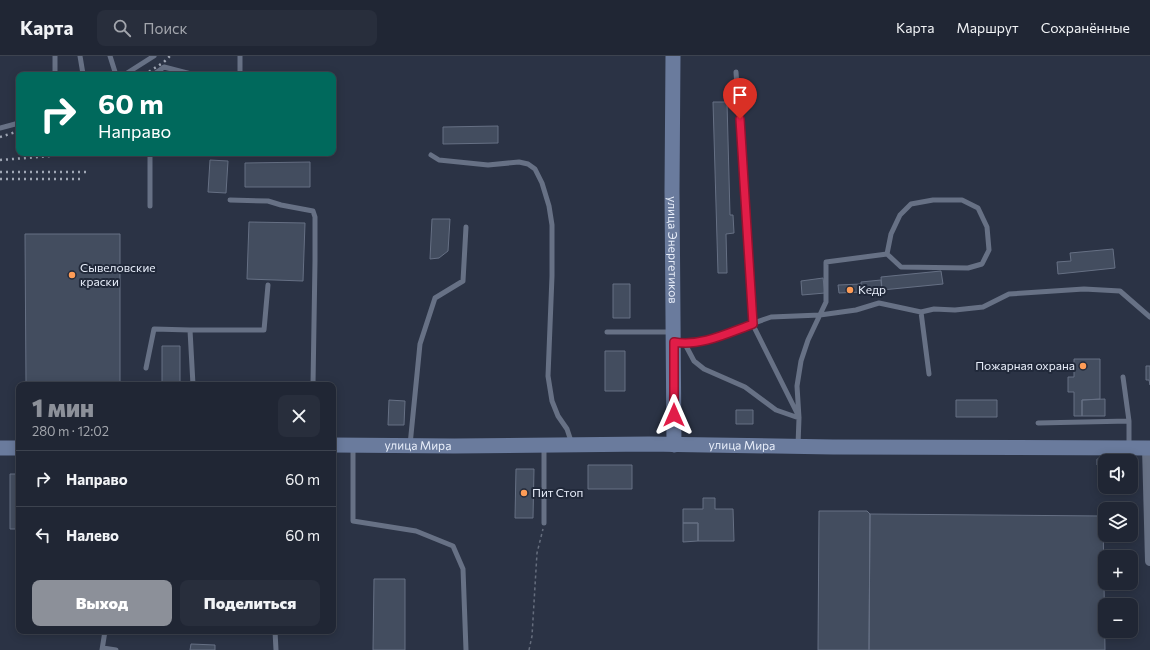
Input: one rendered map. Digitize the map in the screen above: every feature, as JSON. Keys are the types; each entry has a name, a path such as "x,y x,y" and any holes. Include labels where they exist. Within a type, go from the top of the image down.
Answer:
{"main road":[{"name":"улица Энергетиков","path":"673,56 677,339 674,445"},
{"name":"улица Мира","path":"336,445 674,445 1148,448"},
{"path":"0,448 16,448"}],"street":[{"path":"1148,448 1150,561"}],"lane":[{"path":"55,56 55,72"},
{"path":"80,56 82,72"},
{"path":"110,56 115,72"},
{"path":"129,72 154,56"},
{"path":"240,56 240,72"},
{"path":"157,72 164,67 184,72"},
{"path":"736,72 753,324 799,418"},
{"path":"0,128 16,124"},
{"path":"431,155 439,160 488,165 519,162 528,164 535,169 542,183 550,206 552,225 552,276 548,376 552,401 558,416 567,429 572,445"},
{"path":"150,156 150,206"},
{"path":"230,200 268,201 313,211 315,217 313,382"},
{"path":"933,200 962,200 978,208 987,227 989,250 982,264 968,268 901,267 887,254 891,234 900,214 911,204 933,200"},
{"path":"410,446 420,344 435,298 464,281 466,227"},
{"path":"798,446 799,418 797,386 801,361 808,340 826,302 826,262 887,254"},
{"path":"146,368 154,329 264,330 268,285"},
{"path":"607,332 677,339 706,340 771,317 820,315 856,310 879,303 921,312 934,309 955,310 983,307 1009,294 1084,289 1120,291 1150,317"},
{"path":"921,312 929,374"},
{"path":"190,330 193,382"},
{"path":"677,339 694,360 704,369 745,387 776,410 799,418"},
{"path":"1123,377 1129,421 1129,448"},
{"path":"1038,423 1129,421"},
{"path":"353,445 352,521 416,531 453,546 463,569 466,650"},
{"path":"544,445 544,522"},
{"path":"105,634 103,649 116,650"},
{"path":"275,634 276,650"}],"path":[{"path":"529,650 532,636 537,553 544,522"}],"building":[{"path":"713,102 727,102 730,215 733,215 734,233 726,234 727,273 718,273"},
{"path":"498,126 498,143 443,144 443,127"},
{"path":"210,160 228,161 226,193 208,192"},
{"path":"310,162 310,187 245,187 245,163"},
{"path":"432,219 450,219 448,251 439,258 430,259"},
{"path":"249,222 305,223 303,281 247,279"},
{"name":"Сывеловские краски","path":"25,234 120,234 120,382 26,382"},
{"path":"1113,249 1115,268 1058,274 1057,262 1071,261 1070,253"},
{"path":"941,271 943,284 882,290 881,277"},
{"path":"823,278 825,293 802,295 801,281"},
{"path":"881,280 882,290 862,292 861,282"},
{"path":"613,284 630,284 630,318 613,318"},
{"path":"861,284 862,292 839,293 838,285"},
{"path":"162,346 180,346 180,382 162,382"},
{"path":"605,351 625,351 625,391 605,391"},
{"path":"1074,359 1100,359 1100,399 1082,400 1082,416 1074,416 1074,392 1068,392 1068,377 1074,377"},
{"path":"1146,366 1150,366 1150,385 1149,380 1146,380"},
{"path":"1105,399 1105,416 1082,416 1082,400"},
{"path":"389,400 405,401 404,425 388,425"},
{"path":"956,400 997,400 997,417 956,417"},
{"path":"736,410 753,410 753,424 736,424"},
{"path":"588,465 632,465 632,489 588,489"},
{"name":"Пит Стоп","path":"516,469 534,469 533,518 515,518"},
{"path":"10,474 16,474 16,529 10,529"},
{"path":"703,498 715,498 715,509 733,509 734,541 698,541 698,523 683,523 683,509 703,509"},
{"path":"819,511 867,511 870,514 869,650 818,650"},
{"path":"870,514 1098,516 1098,542 1103,542 1104,550 1098,550 1098,590 1104,590 1104,598 1098,598 1098,638 1105,638 1105,650 869,650"},
{"path":"683,523 698,523 698,541 683,542"},
{"path":"374,579 405,579 405,650 373,650"},
{"path":"191,644 215,645 215,650 190,650"}],"railway":[{"path":"149,72 164,62 170,56"},
{"path":"0,137 16,132"},
{"path":"0,160 51,156"},
{"path":"0,172 88,172"},
{"path":"0,179 84,179"}],"place":[{"name":"Сывеловские краски","path":"72,275"},
{"name":"Кедр","path":"850,290"},
{"name":"Пожарная охрана","path":"1083,366"},
{"name":"Пит Стоп","path":"524,493"}],"route":[{"path":"674,415 674,342 685,344 706,340 753,324 740,119"}]}
